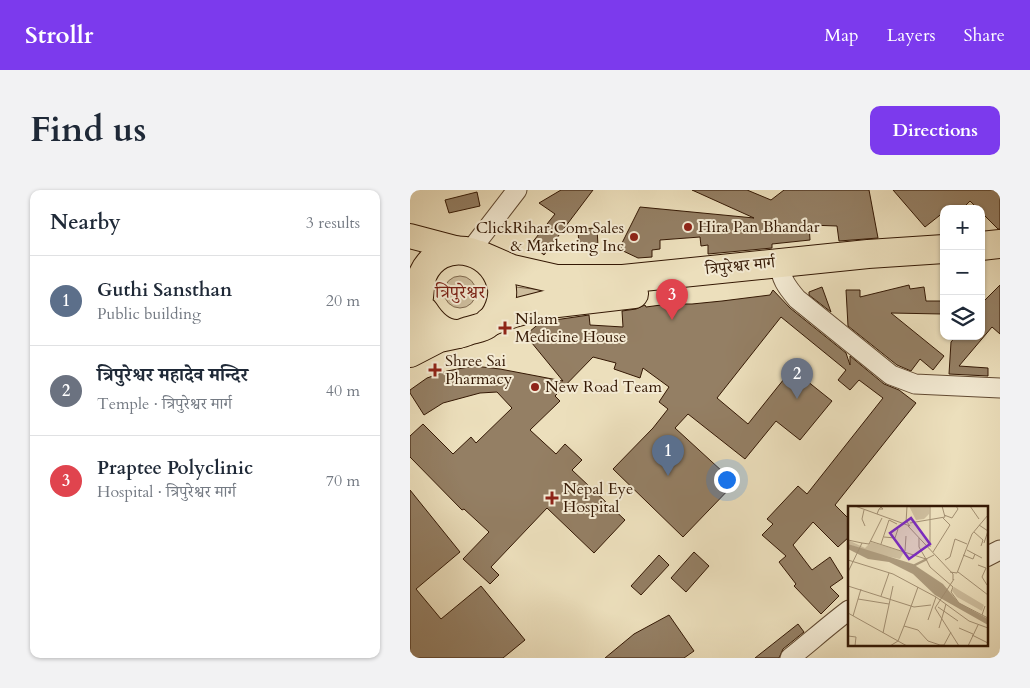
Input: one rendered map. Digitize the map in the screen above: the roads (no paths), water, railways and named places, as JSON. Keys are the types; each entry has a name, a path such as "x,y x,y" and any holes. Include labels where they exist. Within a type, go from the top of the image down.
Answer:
{"highway":[{"path":"985,246 1000,244"},
{"name":"त्रिपुरेश्वर मार्ग","path":"489,322 549,304 868,254 940,249"},
{"path":"410,353 439,338 458,334 485,326 497,312 502,300 502,286 498,274 491,263 471,252 451,252 440,256 430,264 422,279 416,307 438,327 447,332 458,334"},
{"name":"त्रिपुरेश्वर मार्ग","path":"471,252 512,269 556,280 623,279 940,260"},
{"path":"985,256 1000,255"}],"main road":[{"path":"410,236 471,252"}],"street":[{"path":"471,252 517,190"},
{"path":"780,269 787,288 797,299 891,375 915,384 1000,388"},
{"path":"988,556 1000,550"},
{"path":"790,658 808,644 818,633 848,611"}],"place":[{"name":"Hira Pan Bhandar","path":"688,227"},
{"name":"ClickRihar.Com Sales & Marketing Inc","path":"634,237"},
{"name":"Praptee Polyclinic","path":"672,320"},
{"name":"Nilam Medicine House","path":"505,328"},
{"name":"Shree Sai Pharmacy","path":"435,370"},
{"name":"New Road Team","path":"535,387"},
{"name":"त्रिपुरेश्वर महादेव मन्दिर","path":"797,399"},
{"name":"Guthi Sansthan","path":"668,476"},
{"name":"Nepal Eye Hospital","path":"552,498"}],"district":[{"name":"त्रिपुरेश्वर","path":"460,292"}]}
